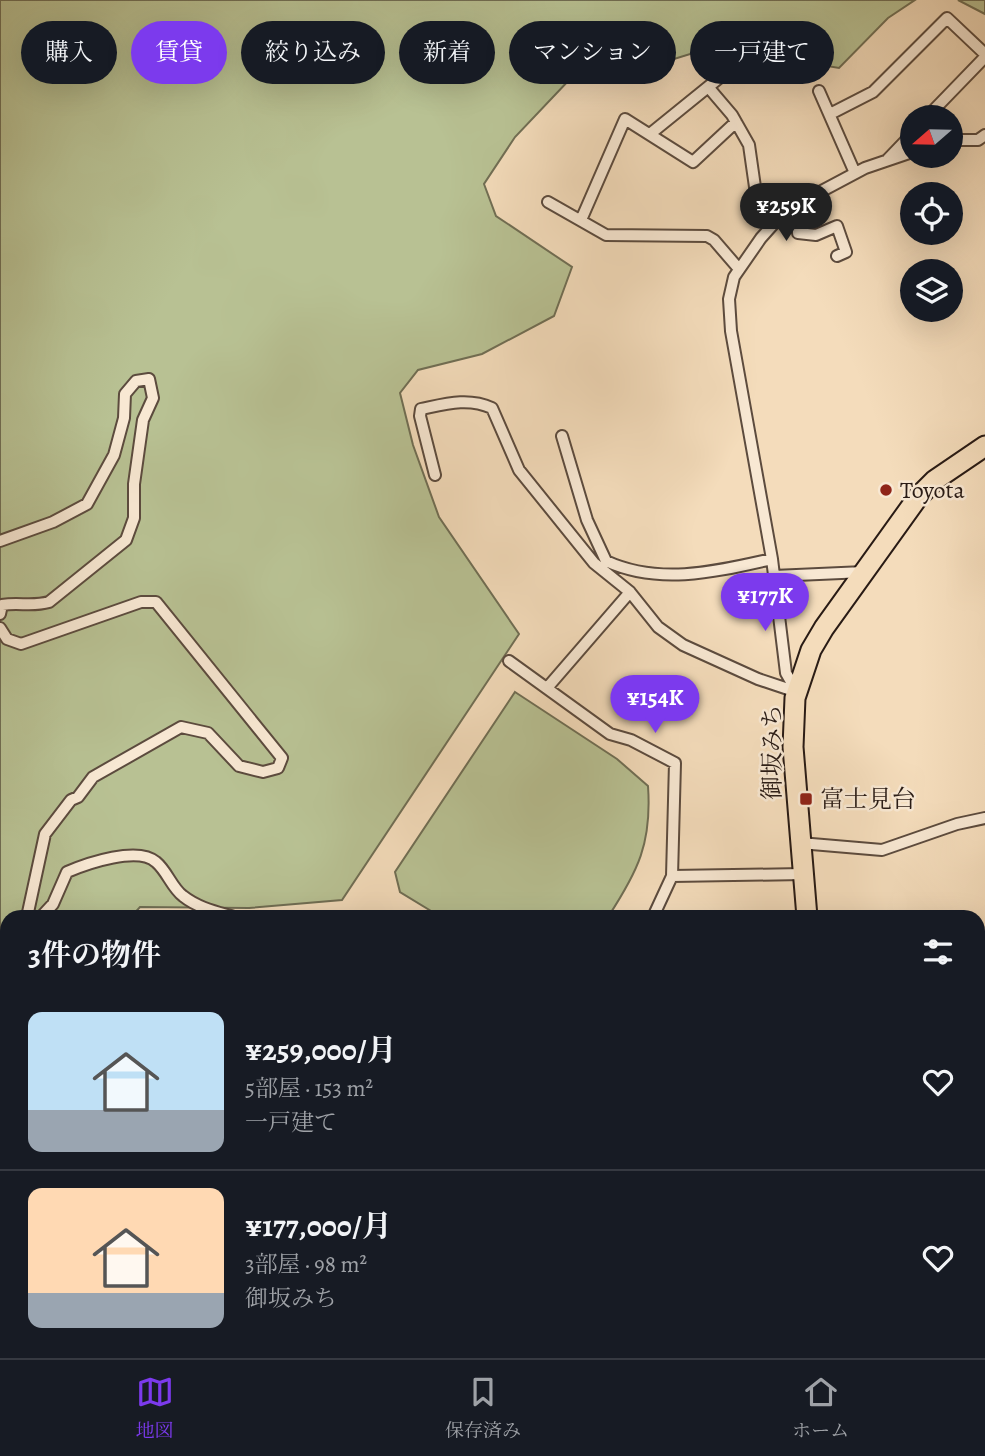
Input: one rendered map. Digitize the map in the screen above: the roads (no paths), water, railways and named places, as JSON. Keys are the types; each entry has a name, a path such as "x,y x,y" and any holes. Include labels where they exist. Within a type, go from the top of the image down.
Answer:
{"highway":[{"name":"御坂みち","path":"806,910 793,747 797,692 811,650 918,497 935,480 985,446"}],"street":[{"path":"830,114 873,92 947,18 985,55 938,105"},
{"path":"650,134 714,84"},
{"path":"709,88 750,145 751,169 760,204 774,223"},
{"path":"819,91 855,173"},
{"path":"581,220 625,119 693,162 736,122"},
{"path":"963,140 978,139 985,135"},
{"path":"886,161 900,146"},
{"path":"797,692 786,673 772,559 731,331 729,299 734,277 739,269 786,210 855,173 900,156"},
{"path":"548,202 606,235 707,236 714,240 739,269"},
{"path":"797,204 798,233 816,235 837,226 846,252 837,256"},
{"path":"0,541 53,522 87,504 114,455 124,418 125,394 136,381 149,379 153,398 143,421 134,484 134,518 127,540 49,602 34,607 17,603 2,606 0,614"},
{"path":"435,475 420,416 421,409 460,401 492,408 519,470 594,563 630,592 658,627 683,645 758,679 797,692"},
{"path":"562,436 587,520 606,561 652,575 704,574 772,559"},
{"path":"774,576 864,572"},
{"path":"547,688 630,592"},
{"path":"0,628 7,639 21,644 141,602 156,603 282,758 278,768 263,772 239,766 208,733 181,727 93,777 45,834 29,910"},
{"path":"509,661 610,734 631,740 675,762 672,876 656,910"},
{"path":"800,843 881,850 957,824 985,818"},
{"path":"47,910 53,904 67,872 83,865 139,853 156,861 182,896 211,910"},
{"path":"672,876 803,874"}],"place":[{"name":"Toyota","path":"886,490"},
{"name":"富士見台","path":"806,799"}]}
